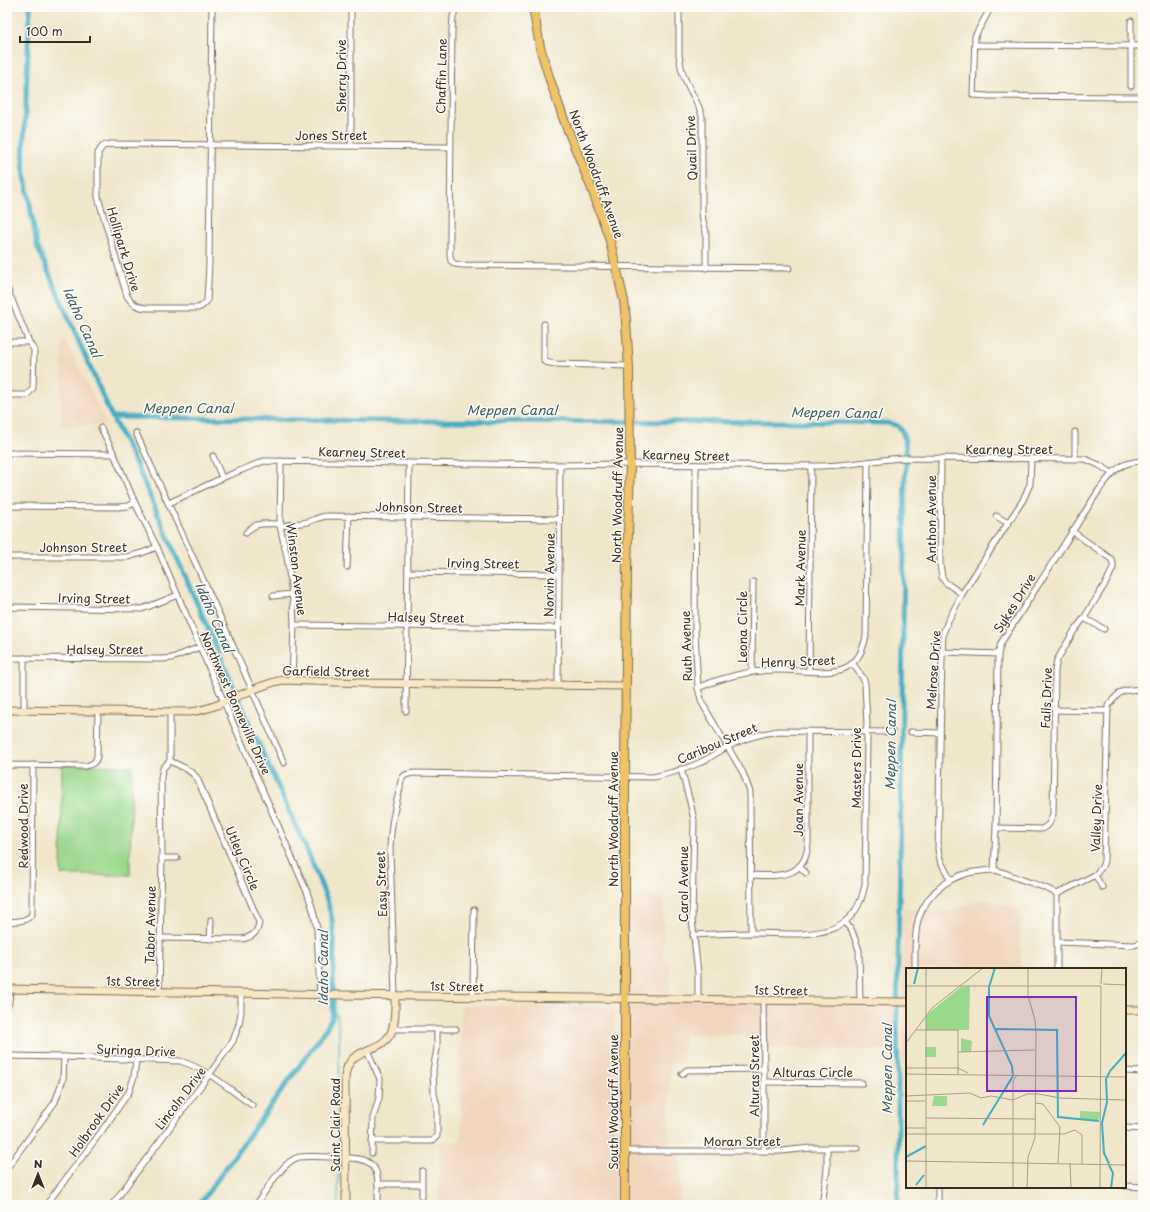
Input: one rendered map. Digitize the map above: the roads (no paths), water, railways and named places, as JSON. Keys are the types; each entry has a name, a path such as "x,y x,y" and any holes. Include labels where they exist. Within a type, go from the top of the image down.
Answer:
{"main road":[{"name":"North Woodruff Avenue","path":"533,7 540,46 550,80 609,237 624,301 629,366 630,415 625,777 625,999"},
{"name":"Garfield Street","path":"7,710 199,711 212,708 270,682 283,680 366,683 626,686"},
{"name":"1st Street","path":"8,989 324,995 901,1002"},
{"path":"392,1029 395,1020 395,996"},
{"name":"South Woodruff Avenue","path":"624,1205 625,999"},
{"path":"1126,1010 1143,1010"},
{"name":"Saint Clair Road","path":"346,1205 346,1068 350,1061 354,1058 383,1042 388,1037 392,1029"}],"street":[{"name":"Hollipark Drive","path":"211,144 107,144 100,148 98,153 98,192 100,205 127,296 132,303 140,307 198,308 207,301 209,264 211,144 212,7"},
{"name":"Sherry Drive","path":"351,7 351,145"},
{"name":"Chaffin Lane","path":"456,7 453,17 452,30 450,147 451,261 455,264 462,265 617,267"},
{"name":"Quail Drive","path":"679,7 680,63 683,74 699,106 702,116 702,212 706,232 706,268"},
{"path":"991,7 975,36 973,95 1143,97"},
{"path":"1131,21 1131,86"},
{"path":"975,45 1143,46"},
{"name":"Jones Street","path":"211,144 450,147"},
{"path":"617,267 789,268"},
{"path":"7,288 29,342 34,350 33,388 27,395 7,395"},
{"path":"544,324 545,362 555,364 629,366"},
{"path":"7,342 29,342"},
{"name":"Northwest Bonneville Drive","path":"101,428 157,547 309,898 317,929 324,995"},
{"path":"1075,432 1075,459"},
{"path":"136,433 169,502 284,763"},
{"path":"7,453 114,454"},
{"path":"213,456 222,478"},
{"name":"Kearney Street","path":"169,502 264,460 560,465 630,464 835,466 882,459 902,458 1085,459 1112,473"},
{"name":"Anthon Avenue","path":"941,459 940,565 942,577 945,582 962,594"},
{"name":"Melrose Drive","path":"950,879 940,860 938,849 943,633 962,594 1023,500 1030,484 1031,459"},
{"name":"Winston Avenue","path":"281,461 281,525 292,594 294,625 292,680"},
{"name":"Sykes Drive","path":"994,870 996,828 998,654 1001,643 1072,531 1112,473 1121,465 1143,461"},
{"path":"406,711 409,462"},
{"path":"853,664 860,655 866,636 868,462"},
{"name":"Norvin Avenue","path":"558,685 560,465"},
{"name":"Ruth Avenue","path":"696,465 695,632 698,688 702,703 743,773 750,792 751,933"},
{"name":"Mark Avenue","path":"809,671 811,466"},
{"path":"7,506 128,506 135,503"},
{"name":"Johnson Street","path":"246,533 250,527 259,524 281,525 308,522 326,516 560,519"},
{"path":"347,567 348,516"},
{"path":"996,516 1008,523"},
{"name":"Falls Drive","path":"996,828 1042,829 1049,824 1053,814 1055,670 1057,660 1107,581 1113,568 1111,559 1072,531"},
{"name":"Johnson Street","path":"7,557 127,558 157,547"},
{"name":"Irving Street","path":"408,572 559,574"},
{"name":"Leona Circle","path":"752,582 752,672"},
{"path":"273,596 292,594"},
{"name":"Irving Street","path":"7,607 142,609 178,595"},
{"path":"1084,618 1104,629"},
{"name":"Halsey Street","path":"294,625 558,628"},
{"name":"Halsey Street","path":"7,658 163,659 172,658 200,647"},
{"path":"942,652 998,654"},
{"path":"24,658 24,710"},
{"name":"Henry Street","path":"698,688 716,680 752,672 776,670 836,671 845,669 853,664"},
{"name":"Masters Drive","path":"693,935 822,932 836,928 845,922 857,907 863,894 864,884 867,725 865,683 853,664"},
{"path":"1054,710 1108,711 1108,706 1120,692 1126,690 1143,689"},
{"path":"7,765 86,766 92,764 96,760 98,711"},
{"name":"Tabor Avenue","path":"159,992 162,858 161,777 163,768 170,761 170,711"},
{"name":"Valley Drive","path":"1095,875 1102,867 1104,861 1108,711"},
{"name":"Caribou Street","path":"406,775 413,773 653,777 703,762 728,746 765,733 778,731 892,732"},
{"name":"Joan Avenue","path":"799,866 808,850 808,732"},
{"path":"910,732 940,733"},
{"name":"Utley Circle","path":"160,938 242,939 255,934 258,930 259,922 197,778 184,767 170,761"},
{"name":"Redwood Drive","path":"7,922 26,920 31,916 32,912 33,765"},
{"name":"Carol Avenue","path":"681,769 694,820 692,919 698,973 698,1000"},
{"name":"Easy Street","path":"395,996 390,836 395,804 401,783 406,775"},
{"path":"162,858 177,858"},
{"path":"751,875 784,875 789,874 799,866 806,873"},
{"path":"915,968 915,945 919,918 927,902 938,889 950,879 966,873 994,870 1057,894 1095,875 1102,887"},
{"path":"1057,894 1057,968"},
{"path":"473,997 474,910"},
{"path":"210,939 211,920"},
{"path":"845,922 852,931 859,950 860,1002"},
{"path":"1057,942 1134,945 1143,942"},
{"path":"7,1007 9,1003 8,989"},
{"name":"Lincoln Drive","path":"112,1205 233,1041 239,1024 241,1012 241,993"},
{"name":"Alturas Street","path":"763,1000 764,1151"},
{"path":"392,1029 456,1030"},
{"path":"372,1140 432,1141 437,1136 437,1106 434,1094 433,1070 437,1049 437,1029"},
{"path":"367,1050 380,1079 379,1098 372,1118 372,1153"},
{"name":"Syringa Drive","path":"7,1056 180,1061 192,1064 252,1106"},
{"path":"7,1168 55,1102 63,1079 64,1057"},
{"name":"Holbrook Drive","path":"46,1205 129,1092 134,1077 136,1060"},
{"name":"Alturas Circle","path":"682,1074 687,1070 764,1070"},
{"path":"1126,1071 1143,1072"},
{"name":"Alturas Circle","path":"764,1082 862,1083"},
{"path":"1126,1128 1143,1129"},
{"name":"Moran Street","path":"625,1151 781,1151 811,1148 858,1148"},
{"path":"822,1205 827,1170 828,1148"},
{"path":"256,1205 281,1171 292,1160 299,1157 333,1157"},
{"path":"345,1158 361,1159 371,1164 378,1176 378,1205"},
{"path":"422,1171 422,1197"},
{"path":"378,1184 421,1184"},
{"path":"1126,1186 1143,1186"},
{"path":"938,1188 938,1205"}],"waterway":[{"name":"Idaho Canal","path":"30,7 23,164 37,246 112,417 135,462 252,729 307,850 327,900 332,919 334,940 332,1018 324,1032 199,1205"},
{"name":"Meppen Canal","path":"112,417 391,421 887,423 898,426 902,432 906,445 897,1010 898,1205"},
{"path":"333,1011 337,1016 339,1033 339,1092"},
{"path":"338,1205 339,1097"}]}
